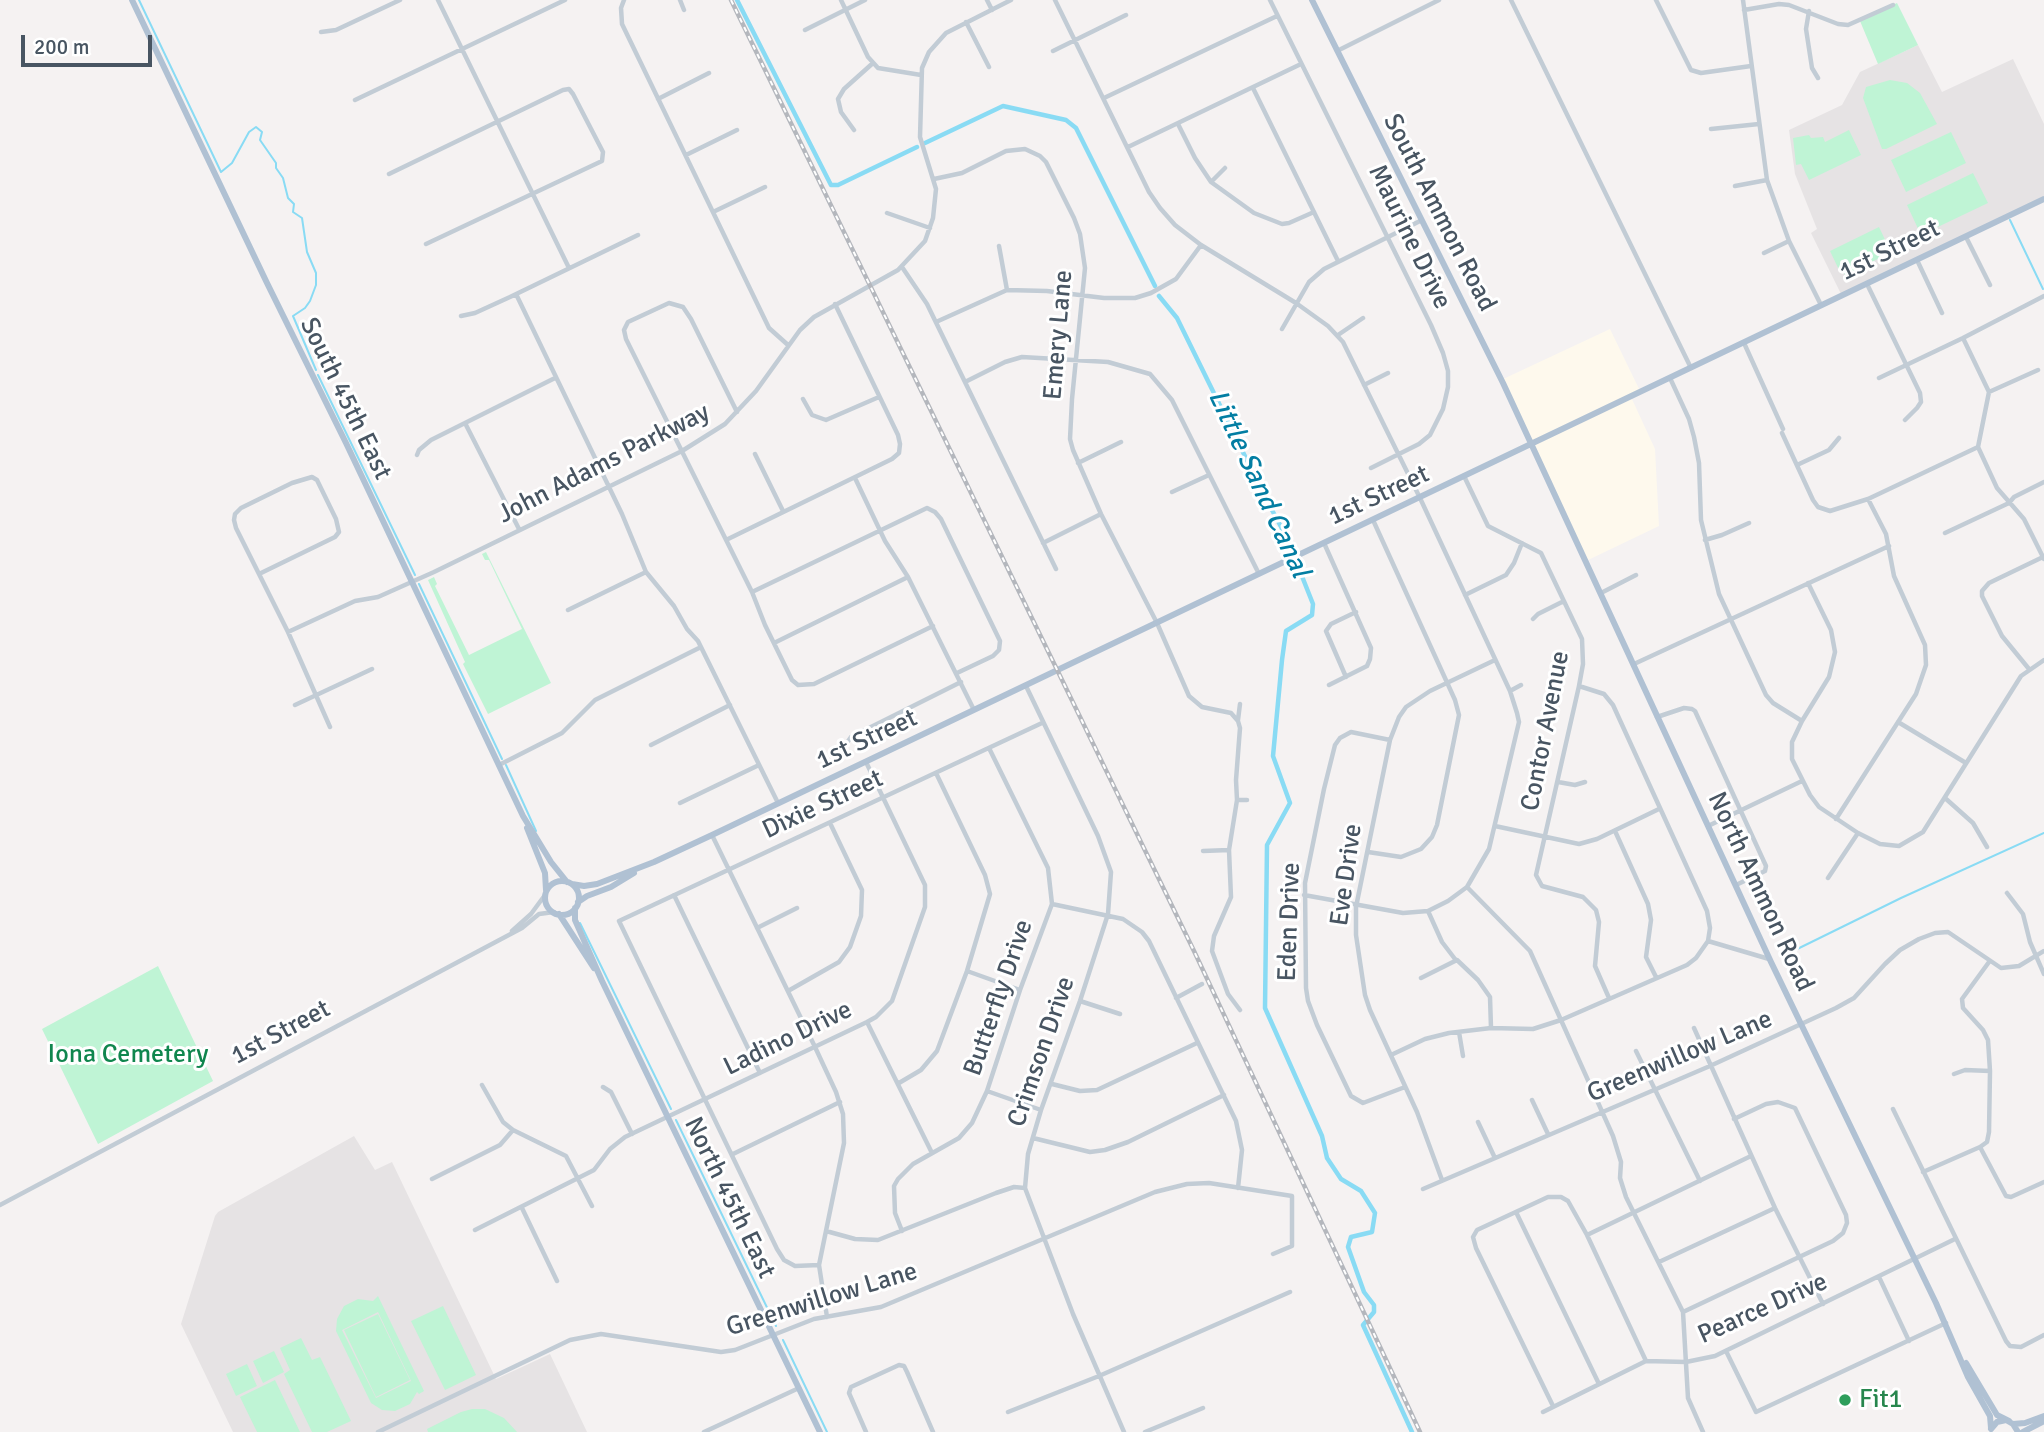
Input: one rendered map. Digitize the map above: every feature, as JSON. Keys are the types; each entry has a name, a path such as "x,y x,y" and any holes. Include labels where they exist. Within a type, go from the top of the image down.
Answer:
{"main road":[{"name":"South 45th East","path":"132,0 523,816 545,873 546,893"},
{"name":"South Ammon Road","path":"1312,0 1531,444"},
{"name":"1st Street","path":"654,862 2044,199"},
{"name":"North Ammon Road","path":"1531,444 1769,959 1945,1323 1968,1377 1990,1416 1990,1430"},
{"name":"South 45th East","path":"523,816 557,871 569,883"},
{"path":"654,862 611,887 587,896 570,912 556,913 546,904 546,893 556,882 592,885 654,862"},
{"path":"569,883 578,893 577,905"},
{"name":"North 45th East","path":"577,905 575,920 602,981 820,1432"},
{"name":"North 45th East","path":"556,913 602,981"},
{"name":"North Ammon Road","path":"1959,1353 1997,1415 2011,1422 2021,1432"},
{"path":"1990,1430 1997,1422 2025,1423 2044,1416"},
{"path":"2021,1432 2044,1421"}],"street":[{"path":"321,32 336,30 400,0"},
{"path":"438,0 569,268"},
{"path":"355,100 565,0"},
{"path":"624,0 621,8 622,24 769,328 789,345"},
{"path":"680,0 684,10"},
{"path":"841,0 873,63 884,70 920,75"},
{"path":"805,30 865,0"},
{"path":"987,0 992,10"},
{"name":"John Adams Parkway","path":"288,632 355,601 378,597 411,583 608,487 712,433 737,412 757,391 800,330 814,317 888,277 902,267 919,248 930,228 936,204 934,179 920,137 920,75 936,41 966,22 1011,0"},
{"path":"1055,0 1160,208 1175,225 1201,245 1296,303 1338,335 1420,498 1510,691 1519,722 1495,826 1485,857 1467,887 1428,911 1403,913 1356,907 1304,895"},
{"name":"Maurine Drive","path":"1270,0 1431,326 1448,371 1443,409 1430,435 1399,455 1371,468"},
{"path":"1337,51 1439,0"},
{"path":"1511,0 1691,368"},
{"path":"1656,0 1691,69 1701,72 1751,66"},
{"path":"1743,0 1766,180 1789,241 1821,305"},
{"path":"1744,10 1779,5 1809,11 1838,24 1849,25 1894,5"},
{"path":"1809,11 1806,29 1812,68 1818,78"},
{"path":"1053,51 1126,15"},
{"path":"1104,98 1277,16"},
{"path":"966,22 989,67"},
{"path":"854,130 841,112 838,99 844,89 873,63"},
{"path":"1128,147 1301,64"},
{"path":"658,99 709,73"},
{"path":"1253,88 1338,261"},
{"path":"390,174 563,90 572,91 604,156 602,161 426,244"},
{"path":"1178,124 1211,182 1254,213 1275,223 1289,223 1314,212"},
{"path":"1711,129 1759,124"},
{"path":"686,155 737,130"},
{"name":"Emery Lane","path":"934,179 962,173 1016,148 1026,149 1040,156 1058,185 1080,234 1085,268 1070,439 1078,463 1157,623 1189,696 1202,707 1231,713 1238,721"},
{"path":"1211,182 1225,168"},
{"path":"1735,186 1766,180"},
{"path":"713,212 765,187"},
{"path":"887,213 930,228"},
{"path":"1282,329 1309,282 1324,269 1420,221"},
{"path":"461,316 475,313 638,235"},
{"path":"1965,236 1990,285"},
{"path":"1764,253 1789,241"},
{"path":"936,321 1007,290 1135,298 1151,293 1175,279 1201,245"},
{"path":"999,246 1007,290"},
{"path":"1917,260 1942,313"},
{"path":"902,267 921,293 936,321 1056,569"},
{"path":"1867,284 1921,397 1917,408 1905,420"},
{"path":"516,294 646,572 674,606 701,647 779,804"},
{"path":"1879,378 2044,296"},
{"path":"737,412 683,307 669,303 628,322 624,330 626,339 752,592 787,670 799,685 814,684 933,626"},
{"path":"726,540 855,478 899,453 898,435 835,304"},
{"path":"1338,335 1363,318"},
{"path":"1964,338 1989,392 1978,447 1997,488 2024,519 2044,557 1989,583 1982,591 2002,636 2029,669"},
{"path":"1744,343 1816,504 1830,511 1868,499 1978,447"},
{"path":"965,382 1005,362 1022,357 1108,362 1150,374 1172,400 1259,574"},
{"path":"1989,392 2038,370"},
{"path":"1364,385 1388,373"},
{"path":"417,455 430,440 555,378"},
{"path":"1670,379 1695,437 1705,540 1717,586 1766,695 1773,703 1802,721"},
{"path":"803,399 812,415 826,420 878,397"},
{"path":"466,423 519,529"},
{"path":"1797,465 1829,450 1839,438"},
{"path":"1078,463 1121,442"},
{"path":"755,454 783,511"},
{"path":"1172,492 1209,475"},
{"name":"Contor Avenue","path":"1464,476 1488,526 1541,553 1583,639 1583,664 1579,686 1537,879 1542,886 1583,897 1596,910 1599,922 1595,966 1609,998"},
{"path":"259,574 335,537 339,532 317,480 312,477 304,478 241,508 235,514 236,528 259,574 288,632 330,727"},
{"path":"855,478 880,530 908,577 974,711"},
{"path":"1945,533 2009,503 2014,497 2044,482"},
{"path":"1836,819 1916,694 1927,653 1894,576 1885,534 1868,499"},
{"path":"752,592 927,508 941,519 1000,641 999,650 993,656 957,673"},
{"path":"1043,543 1101,514"},
{"path":"1367,852 1390,857 1412,854 1426,845 1435,832 1459,715 1448,682 1373,520"},
{"path":"1705,540 1749,523"},
{"path":"1324,543 1370,642 1370,659 1367,666 1329,685"},
{"path":"1465,595 1506,575 1522,543"},
{"path":"1634,664 1889,546"},
{"path":"568,610 646,572"},
{"path":"1601,593 1636,575"},
{"path":"774,643 908,577"},
{"path":"1808,583 1831,630 1835,652 1829,677 1802,721 1791,750 1802,781 1819,807 1880,844 1899,846 1923,832 2021,676 2044,660"},
{"path":"1533,619 1564,601"},
{"path":"1346,677 1326,631 1331,624 1356,612"},
{"path":"499,765 562,733 594,699 701,647"},
{"name":"Eve Drive","path":"1442,1180 1425,1130 1366,995 1354,925 1390,740 1399,717 1406,707 1448,682 1495,660"},
{"path":"295,705 372,669"},
{"path":"844,747 850,737 961,682"},
{"path":"1510,691 1521,685"},
{"name":"Crimson Drive","path":"1026,686 1105,851 1111,872 1108,914 1032,1138 1024,1177 1025,1188 1099,1376 1124,1432"},
{"path":"1391,1055 1425,1039 1459,1032 1491,1028 1533,1029 1561,1020 1696,958 1708,941 1710,928 1707,911 1613,705 1604,694 1579,686"},
{"path":"1240,704 1237,800 1229,850 1231,897 1214,936 1212,951 1228,994 1240,1010"},
{"path":"651,745 730,705"},
{"path":"1657,717 1684,708 1695,711 1766,866 1765,871 1735,886"},
{"path":"1898,722 1966,763"},
{"name":"Dixie Street","path":"706,1100 619,920 1042,723"},
{"name":"Eden Drive","path":"1390,740 1351,732 1340,738 1335,745 1304,895 1305,963 1308,1001 1351,1096 1363,1103 1405,1087"},
{"name":"Butterfly Drive","path":"902,1231 893,1203 894,1186 907,1169 959,1138 968,1129 987,1091 1052,904 1048,868 989,748"},
{"name":"Ladino Drive","path":"475,1230 580,1179 599,1166 617,1142 867,1022 892,1001 916,937 926,896 925,885 866,762"},
{"path":"681,803 759,765"},
{"path":"899,1083 921,1070 937,1051 967,971 990,894 936,773"},
{"path":"1708,826 1802,781"},
{"path":"1558,782 1576,785 1585,782"},
{"path":"1945,798 1973,823 1987,847"},
{"path":"1237,800 1247,800"},
{"path":"1495,826 1579,844 1597,839 1659,809"},
{"path":"788,991 838,962 850,947 861,916 862,890 830,822"},
{"path":"1615,831 1648,904 1651,920 1646,957 1656,977"},
{"path":"1828,878 1858,833"},
{"path":"712,835 840,1102 845,1130 844,1143 819,1265 827,1317"},
{"path":"1203,851 1229,850"},
{"path":"1467,887 1531,953 1613,1135 1621,1162 1620,1178 1684,1312 1688,1398 1703,1432"},
{"name":"1st Street","path":"506,935 531,914 546,893"},
{"path":"2007,893 2024,914 2044,974"},
{"path":"674,895 760,1073"},
{"path":"1052,904 1108,914 1134,925 1142,932 1157,955 1236,1121 1241,1139 1242,1165 1238,1188"},
{"path":"757,928 797,908"},
{"path":"1428,911 1442,942 1455,959 1478,980 1490,997 1491,1028"},
{"name":"1st Street","path":"0,1205 522,928 539,914 556,913"},
{"name":"Greenwillow Lane","path":"1423,1189 1801,1025 1854,998 1900,950 1919,939 1948,932 1989,962"},
{"path":"1708,941 1769,959"},
{"path":"1531,953 1539,948"},
{"path":"1923,1172 1987,1142 1990,1071 1988,1040 1983,1030 1962,1008 1962,999 1989,962 2001,968 2019,966 2044,951"},
{"path":"1421,978 1455,959"},
{"path":"967,971 1020,990"},
{"path":"1176,998 1202,984"},
{"path":"1080,1001 1120,1014"},
{"path":"867,1022 932,1153"},
{"path":"1694,1028 1775,1208 1824,1304"},
{"path":"1459,1032 1463,1056"},
{"path":"1052,1084 1080,1091 1097,1090 1197,1043"},
{"path":"1636,1051 1700,1181"},
{"path":"1955,1074 1965,1070 1990,1071"},
{"path":"482,1086 498,1115 513,1130 566,1156 592,1206"},
{"path":"603,1087 611,1092 632,1134"},
{"path":"987,1091 1041,1110"},
{"path":"1032,1138 1090,1152 1105,1150 1128,1142 1224,1095"},
{"path":"706,1100 784,1260 795,1266 819,1265"},
{"path":"1532,1100 1548,1134"},
{"path":"733,1154 840,1102"},
{"path":"1684,1312 1833,1241 1843,1233 1847,1223 1846,1215 1795,1108 1778,1102 1766,1104 1734,1119"},
{"path":"1893,1109 2010,1346 2021,1347 2044,1335"},
{"path":"1478,1122 1494,1156"},
{"path":"432,1179 500,1145 513,1130"},
{"path":"1980,1147 2006,1196 2011,1197 2044,1182"},
{"path":"1587,1235 1751,1156"},
{"name":"Greenwillow Lane","path":"378,1432 557,1345 587,1335 612,1335 721,1352 748,1346 796,1324 881,1307 1173,1187 1198,1183 1292,1196 1292,1246 1273,1254"},
{"path":"826,1231 870,1241 891,1237 996,1193 1014,1187 1025,1188"},
{"path":"1553,1406 1476,1248 1473,1237 1477,1230 1548,1197 1562,1197 1574,1210 1587,1235 1646,1361"},
{"path":"522,1208 557,1281"},
{"path":"1659,1262 1775,1208"},
{"path":"1516,1212 1599,1384"},
{"name":"Pearce Drive","path":"1543,1412 1646,1361 1686,1362 1715,1356 1955,1239"},
{"path":"1879,1277 1909,1341"},
{"path":"1008,1412 1099,1376 1290,1292"},
{"path":"1726,1351 1756,1412 1945,1323"},
{"path":"866,1432 849,1393 851,1387 904,1366 933,1432"},
{"path":"704,1432 799,1388"},
{"path":"1145,1432 1203,1408"}],"shaded area":[{"path":"1918,45 1942,92 2013,59 2044,124 2044,198 1842,296 1811,233 1817,229 1795,174 1789,130 1842,105 1860,72"},
{"path":"1610,329 1641,393 1631,397 1655,449 1659,526 1586,561 1501,380"},
{"path":"354,1136 375,1170 392,1162 496,1379 550,1354 587,1432 233,1432 181,1324 215,1216"}],"green space":[{"path":"1897,3 1918,45 1878,64 1860,21"},
{"path":"1890,80 1907,83 1920,93 1937,124 1882,149 1863,98 1866,87"},
{"path":"1849,130 1861,155 1809,180 1801,164 1796,165 1793,138 1809,135 1811,138 1823,137 1825,142"},
{"path":"1951,132 1966,163 1906,192 1891,160"},
{"path":"1973,173 1988,203 1921,235 1907,205"},
{"path":"1879,227 1890,250 1886,251 1888,254 1845,275 1843,271 1840,272 1830,251"},
{"path":"486,552 551,683 488,714 463,664 465,662 428,580 434,577 437,584 435,586 469,655 522,629 489,560 485,560 482,554"},
{"name":"Iona Cemetery","path":"158,966 213,1081 98,1144 42,1029"},
{"path":"378,1296 424,1391 419,1394 417,1392 410,1404 395,1411 382,1410 371,1403 336,1331 337,1319 344,1306 358,1299 373,1301","holes":["378,1312 411,1381 376,1398 342,1330"]},
{"path":"443,1306 476,1375 445,1390 411,1321"},
{"path":"378,1314 410,1380 376,1397 344,1330"},
{"path":"301,1338 312,1360 320,1357 351,1421 327,1432 312,1432 284,1374 290,1370 280,1348"},
{"path":"274,1351 284,1372 263,1383 253,1361"},
{"path":"247,1364 257,1386 236,1396 226,1374"},
{"path":"275,1380 300,1432 257,1432 240,1397"},
{"path":"472,1409 485,1409 504,1418 517,1432 428,1432 427,1429"}],"waterway":[{"path":"139,0 221,172 232,163 249,132 256,127 262,132 260,140 283,178 288,198 294,204 293,212 302,218 307,252 316,273 316,285 310,301 293,316 316,370"},
{"name":"Little Sand Canal","path":"737,0 831,185 838,185 917,147"},
{"name":"Little Sand Canal","path":"925,143 1003,106 1066,120 1076,128 1155,286"},
{"path":"2010,220 2043,289"},
{"name":"Little Sand Canal","path":"1159,296 1177,318 1286,536 1313,604 1312,615 1286,631 1282,660 1273,756 1290,803 1267,845 1265,1008 1322,1136 1327,1158 1341,1179 1361,1191 1375,1213 1372,1232 1351,1237 1348,1247 1364,1292 1374,1305 1374,1312 1363,1325 1412,1432"},
{"path":"318,375 415,575"},
{"path":"419,584 502,759"},
{"path":"506,765 536,831"},
{"path":"1781,957 1901,898 2044,833"},
{"path":"580,923 671,1109"},
{"path":"676,1120 776,1326"},
{"path":"783,1340 827,1432"}],"railway":[{"path":"731,0 1194,951 1420,1432"}],"place":[{"name":"Fit1","path":"1845,1400"}]}
